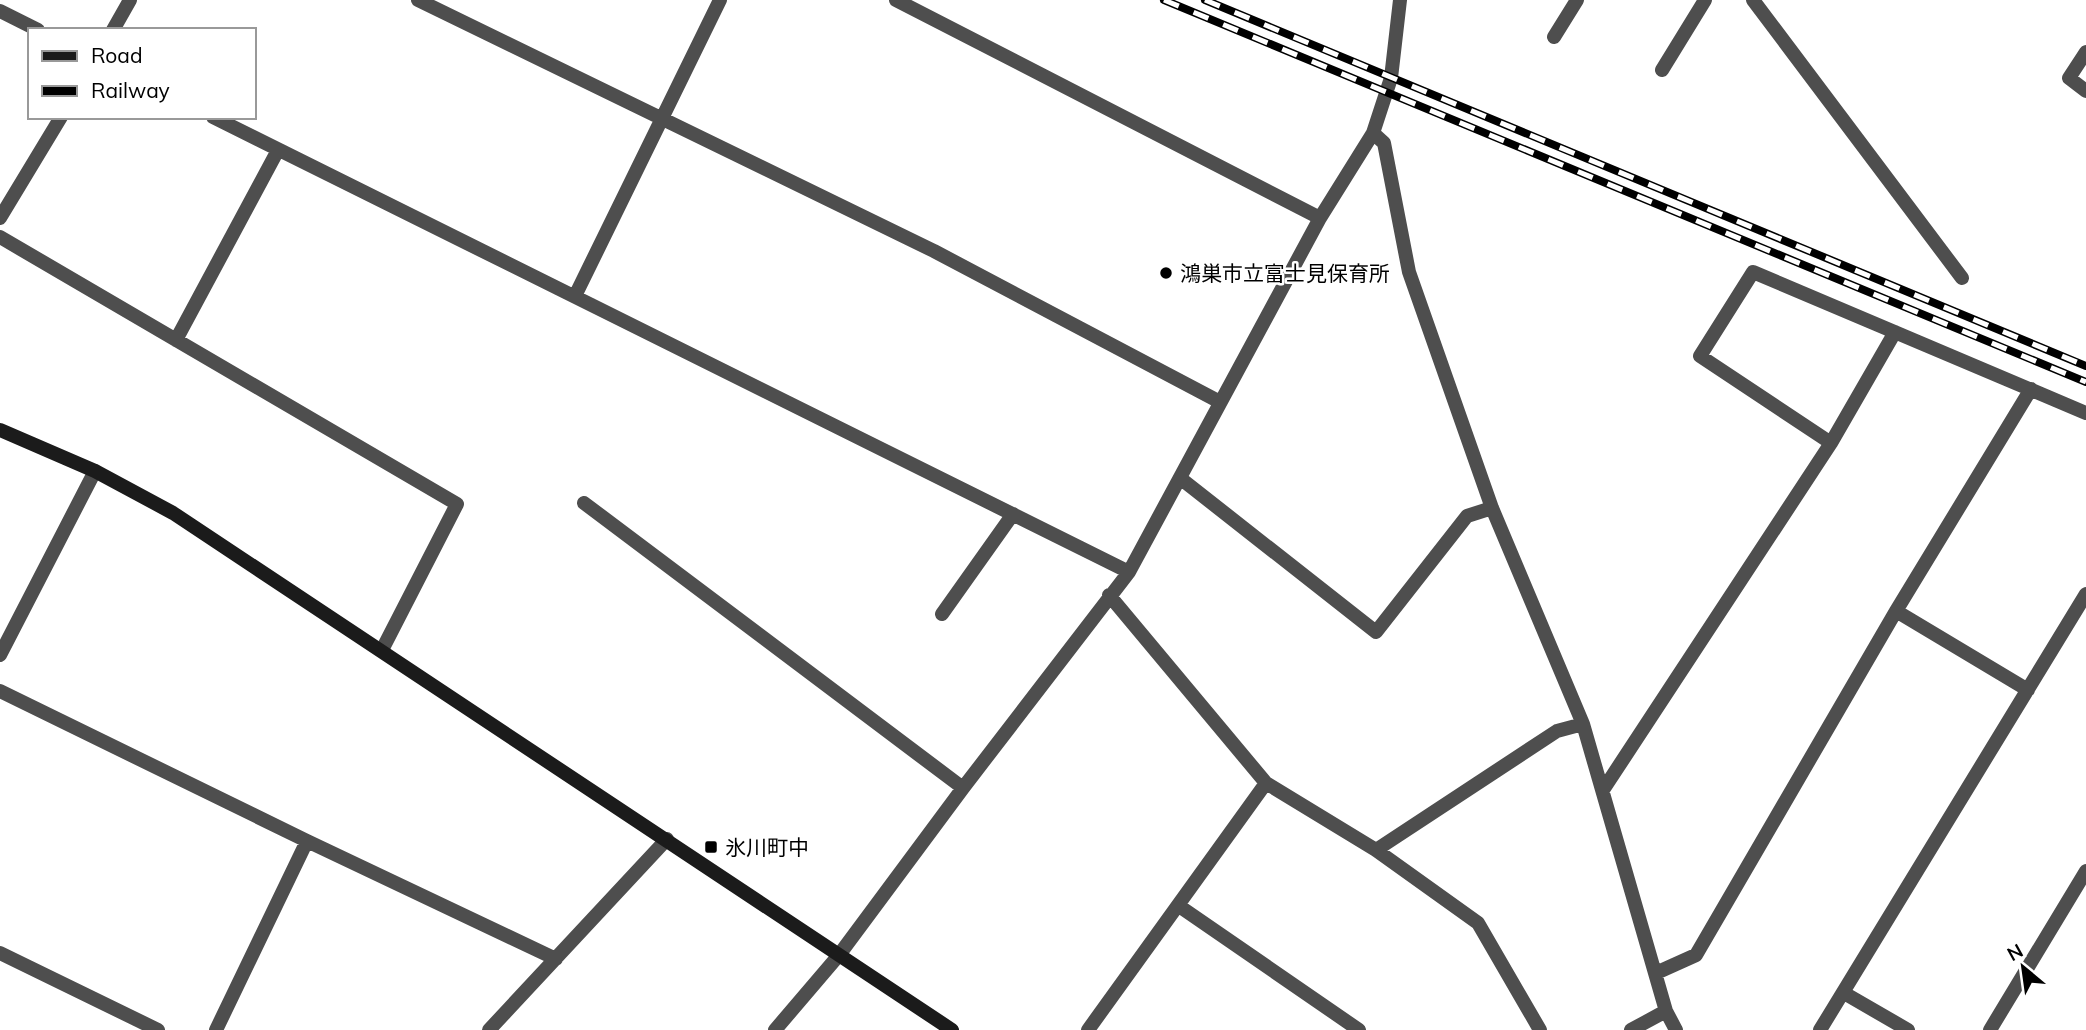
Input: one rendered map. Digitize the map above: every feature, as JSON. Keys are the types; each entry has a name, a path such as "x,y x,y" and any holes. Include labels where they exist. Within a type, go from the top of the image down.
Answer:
{"street":[{"path":"114,28 130,0"},
{"path":"418,0 934,251 1220,402"},
{"path":"575,296 720,0"},
{"path":"896,0 1320,218"},
{"path":"775,1030 839,955 962,788 1129,572 1320,218 1373,133 1391,78 1399,0"},
{"path":"1554,37 1577,0"},
{"path":"1662,70 1705,0"},
{"path":"1753,0 1962,278"},
{"path":"0,11 34,28"},
{"path":"2086,52 2069,78 2086,91"},
{"path":"0,218 60,119"},
{"path":"217,119 1129,572"},
{"path":"1373,133 1384,143 1409,272 1492,508 1583,724 1666,1011 1676,1030"},
{"path":"176,340 278,150"},
{"path":"0,237 457,504 382,650"},
{"path":"1831,443 1700,356 1753,272 2086,413"},
{"path":"1603,790 1831,443 1895,332"},
{"path":"1656,973 1696,955 1896,611 2031,389"},
{"path":"0,430 95,471 173,513 952,1030"},
{"path":"0,655 95,471"},
{"path":"1180,478 1376,632 1467,516 1492,508"},
{"path":"583,503 962,788"},
{"path":"942,614 1013,513"},
{"path":"1821,1030 2086,593"},
{"path":"1110,595 1266,783 1376,850 1478,923 1540,1030"},
{"path":"1896,611 2028,690"},
{"path":"0,691 556,959"},
{"path":"1376,850 1557,731 1583,724"},
{"path":"1088,1030 1266,783"},
{"path":"488,1030 667,839"},
{"path":"216,1030 307,841"},
{"path":"1990,1030 2086,871"},
{"path":"1179,906 1359,1030"},
{"path":"0,953 158,1030"},
{"path":"1844,993 1908,1030"},
{"path":"1631,1030 1666,1011"}],"railway":[{"path":"1164,0 2086,382"},
{"path":"1205,0 2086,366"}],"place":[{"name":"鴻巣市立富士見保育所","path":"1166,273"},
{"name":"氷川町中","path":"711,847"}]}
